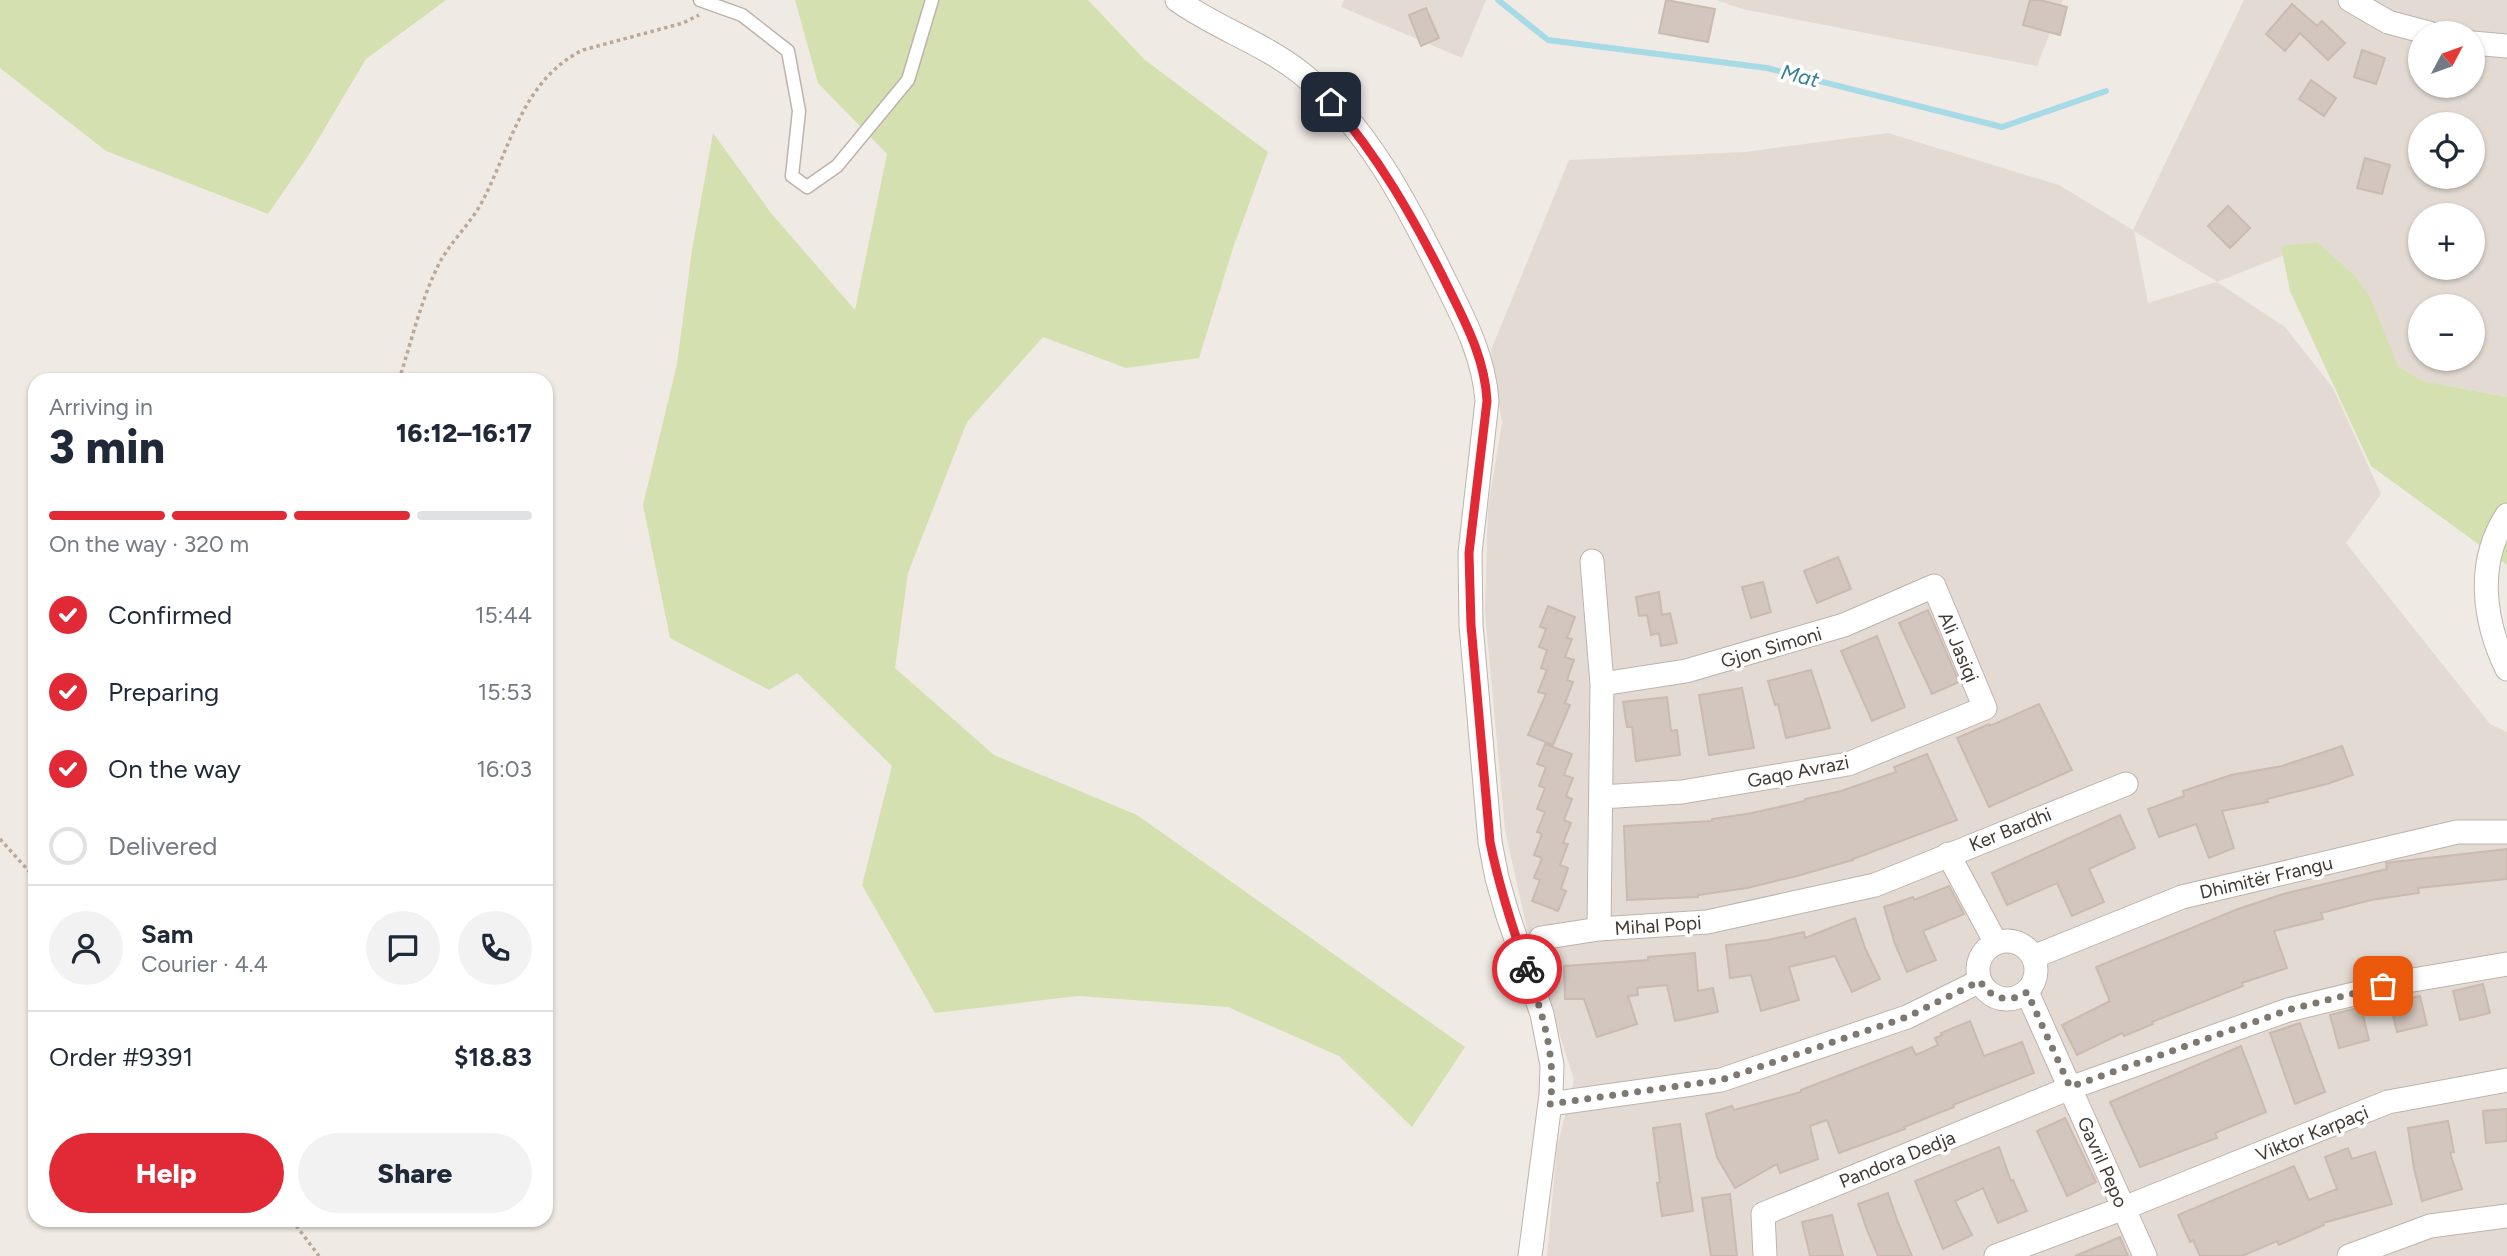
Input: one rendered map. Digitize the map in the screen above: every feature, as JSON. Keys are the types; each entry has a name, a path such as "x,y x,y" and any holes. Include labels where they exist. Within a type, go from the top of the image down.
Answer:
{"street":[{"path":"1177,0 1301,73 1348,121 1380,164 1412,216 1471,333 1479,355 1486,380 1487,401 1469,553 1490,842 1503,901 1548,1038 1552,1065 1550,1104 1530,1256"},
{"path":"2350,0 2388,22 2408,27"},
{"path":"2485,44 2507,46"},
{"path":"2507,515 2497,530 2491,548 2486,564 2485,582 2496,646 2507,669"},
{"name":"Mihal Popi","path":"1592,561 1602,684 1599,929 1707,922 1875,884 1948,854"},
{"name":"Gjon Simoni","path":"1602,684 1686,671 1844,625 1934,586"},
{"name":"Ali Jasiqi","path":"1934,586 1985,708"},
{"name":"Gaqo Avrazi","path":"1601,797 1682,792 1848,764 1985,708"},
{"name":"Ker Bardhi","path":"1996,943 1948,854 2126,784"},
{"name":"Dhimitër Frangu","path":"2034,957 2182,897 2458,832 2507,832"},
{"path":"1541,938 1599,929"},
{"path":"2013,941 2022,944 2034,957 2036,975 2027,992 2019,997 2000,999 1992,995 1980,981 1978,972 1982,954 1996,943 2013,941"},
{"path":"2070,1087 2288,1010 2407,981 2507,964"},
{"path":"1550,1104 1721,1080 1907,1017 1980,981"},
{"name":"Gavril Pepo","path":"2027,992 2145,1256"},
{"name":"Viktor Karpaçi","path":"1996,1256 2124,1208 2388,1102 2507,1080"},
{"name":"Pandora Dedja","path":"1765,1256 1763,1214 2070,1087"},
{"path":"2349,1256 2430,1226 2507,1216"}],"lane":[{"path":"706,2 742,15 788,51 799,111 792,176 807,187 837,166 908,80 932,0"}],"path":[{"path":"400,373 436,269 483,200 525,105 551,72 569,57 583,50 683,23 699,15 706,2"},
{"path":"0,839 28,870"},
{"path":"297,1227 319,1256"}],"shaded area":[{"path":"1344,0 1486,0 1462,58 1341,7"},
{"path":"1716,0 2063,0 2037,66 1742,9"},
{"path":"2244,0 2507,0 2507,397 2423,381 2398,366 2317,242 2217,282 2285,327 2333,388 2381,494 2346,543 2490,724 2507,732 2507,1256 1547,1256 1557,1147 1574,1080 1529,938 1505,830 1485,612 1488,507 1502,423 1491,350 1569,160 1745,152 1888,133 2059,185 2133,230","holes":["2134,231 2216,281 2148,303"]}],"green space":[{"path":"0,0 446,0 366,59 310,153 268,214 106,151 0,68"},
{"path":"795,0 1088,0 1145,60 1268,152 1233,248 1199,358 1126,368 1043,337 967,422 908,573 895,668 994,755 1137,815 1465,1047 1412,1127 1339,1056 1228,1007 1078,996 935,1013 862,885 892,766 797,673 769,690 670,638 643,505 677,364 692,250 713,133 771,213 855,310 887,154 818,83"},
{"path":"2317,242 2355,276 2370,297 2398,366 2423,381 2507,397 2507,565 2371,466 2290,291 2281,246"}],"building":[{"path":"1666,0 1715,9 1708,42 1659,33"},
{"path":"2030,0 2067,7 2060,35 2023,25"},
{"path":"2292,4 2317,26 2322,21 2345,43 2328,60 2300,33 2285,51 2266,34"},
{"path":"1426,8 1439,38 1421,46 1409,15"},
{"path":"2362,50 2385,58 2376,84 2354,77"},
{"path":"2311,80 2336,98 2324,116 2299,99"},
{"path":"2365,158 2390,165 2382,194 2357,188"},
{"path":"2228,206 2250,228 2230,248 2208,226"},
{"path":"1838,557 1851,589 1817,603 1804,571"},
{"path":"1763,582 1771,612 1751,618 1742,587"},
{"path":"1659,592 1662,615 1670,613 1677,643 1661,646 1659,633 1651,635 1647,615 1639,616 1636,597"},
{"path":"1548,606 1575,617 1567,638 1572,639 1565,657 1574,660 1567,680 1573,682 1565,703 1570,705 1553,745 1528,735 1546,694 1538,692 1547,670 1541,668 1547,650 1539,647 1546,629 1540,627"},
{"path":"1928,610 1959,682 1932,694 1899,623"},
{"path":"1877,636 1905,707 1872,721 1841,651"},
{"path":"1811,670 1830,728 1786,738 1778,704 1775,705 1768,681"},
{"path":"1742,688 1754,748 1709,755 1699,695"},
{"path":"1667,697 1671,731 1677,730 1680,755 1636,761 1632,727 1627,727 1623,702"},
{"path":"2039,704 2072,770 1989,807 1957,738"},
{"path":"1545,744 1572,754 1564,775 1573,778 1566,796 1572,799 1564,820 1571,823 1563,843 1568,844 1560,865 1568,868 1561,889 1566,891 1558,911 1532,901 1540,880 1534,878 1542,858 1534,855 1542,834 1537,832 1545,812 1537,809 1545,788 1539,786 1546,767 1537,764"},
{"path":"2342,746 2353,775 2267,799 2268,802 2222,811 2234,848 2209,858 2196,824 2159,837 2148,809 2184,796 2183,791 2231,775 2282,766"},
{"path":"1927,754 1957,820 1853,860 1797,876 1698,897 1627,900 1624,826 1712,821 1805,801 1896,772 1894,767"},
{"path":"2120,815 2135,848 2089,869 2104,902 2072,916 2057,883 2007,905 1992,873"},
{"path":"2507,849 2507,879 2418,888 2419,893 2371,900 2321,913 2323,919 2274,931 2287,968 2242,983 2243,986 2124,1036 2122,1033 2077,1055 2062,1025 2110,1001 2096,967 2238,909 2283,894 2387,869 2386,863"},
{"path":"1949,886 1964,914 1923,931 1936,960 1907,972 1884,907 1913,897 1914,900"},
{"path":"1855,918 1865,948 1880,979 1852,992 1835,956 1789,967 1799,1000 1761,1011 1751,975 1730,978 1726,945 1804,932 1805,938"},
{"path":"1695,953 1698,991 1713,988 1718,1012 1675,1021 1667,985 1637,988 1638,995 1628,996 1637,1024 1597,1037 1584,999 1565,999 1564,966 1648,960 1648,957"},
{"path":"2483,984 2490,1013 2460,1020 2453,991"},
{"path":"2420,996 2427,1025 2397,1032 2390,1003"},
{"path":"2361,1007 2369,1040 2339,1048 2330,1015"},
{"path":"1970,1021 1984,1056 2022,1042 2034,1073 1953,1105 1954,1107 1904,1127 1905,1129 1839,1153 1827,1120 1810,1126 1818,1159 1780,1173 1777,1164 1735,1188 1717,1157 1706,1114 1732,1106 1734,1110 1801,1092 1912,1047 1916,1055 1938,1045 1935,1038 1942,1035 1941,1033"},
{"path":"2300,1023 2325,1092 2295,1104 2270,1033"},
{"path":"2241,1046 2266,1112 2215,1133 2217,1138 2140,1167 2110,1102"},
{"path":"2507,1109 2507,1141 2486,1143 2483,1111"},
{"path":"2065,1118 2096,1182 2067,1196 2037,1131"},
{"path":"2448,1121 2454,1152 2450,1153 2462,1189 2422,1201 2408,1128"},
{"path":"1680,1124 1693,1211 1662,1216 1653,1128"},
{"path":"1999,1147 2011,1181 2013,1180 2027,1211 1998,1223 1983,1188 1955,1201 1972,1235 1943,1249 1915,1181"},
{"path":"2348,1148 2352,1159 2375,1152 2392,1204 2323,1223 2324,1225 2279,1245 2277,1241 2242,1256 2200,1256 2193,1240 2190,1242 2178,1215 2294,1166 2309,1200 2337,1189 2325,1157"},
{"path":"1888,1193 1912,1256 1878,1256 1867,1230 1858,1204"},
{"path":"1730,1194 1737,1256 1711,1256 1702,1198"},
{"path":"1832,1215 1843,1256 1810,1256 1802,1222"},
{"path":"2120,1237 2128,1256 2075,1256"}],"waterway":[{"name":"Mat","path":"1498,0 1548,40 1767,68 2002,127 2106,91"}],"way so far":[{"path":"1527,969 1548,1038 1552,1065 1550,1104 1721,1080 1907,1017 1980,981 1984,989 2000,999 2019,997 2027,992 2070,1087 2288,1010 2383,986"}],"route":[{"path":"1331,102 1380,164 1412,216 1471,333 1486,380 1487,401 1469,553 1471,625 1490,842 1507,913 1527,969"}]}
